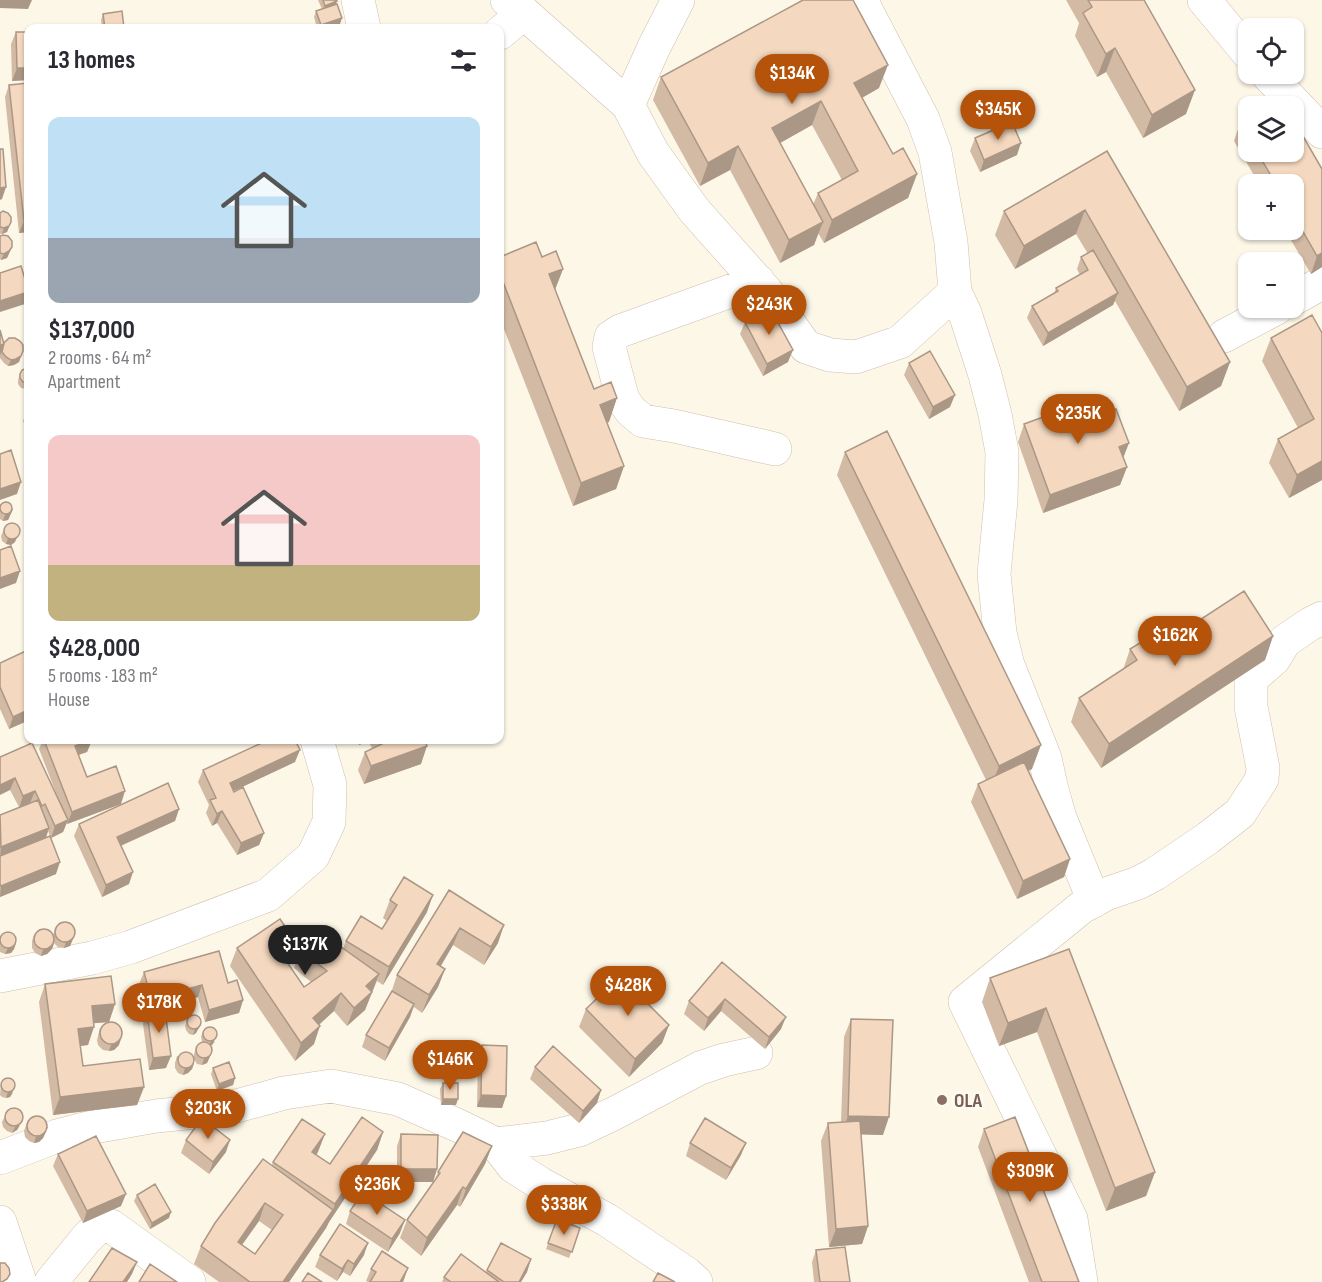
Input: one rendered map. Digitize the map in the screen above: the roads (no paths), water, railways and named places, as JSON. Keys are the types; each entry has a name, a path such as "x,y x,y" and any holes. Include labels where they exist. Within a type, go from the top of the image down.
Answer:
{"street":[{"path":"358,0 362,24"},
{"path":"628,105 678,0"},
{"path":"861,0 923,119 935,152 951,242 955,292 965,313 985,375 1002,452 1001,500 994,574 1000,633 1008,665 1045,758 1060,818 1094,901"},
{"path":"1204,0 1238,41"},
{"path":"510,15 628,105 653,153 694,210 758,281 806,346 830,355 856,357 900,342 955,292"},
{"path":"1276,84 1322,132"},
{"path":"758,281 620,331 611,337 609,347 623,400 643,421 776,449"},
{"path":"1304,293 1322,283"},
{"path":"1224,336 1258,318"},
{"path":"1081,1282 1071,1219 965,1002 1082,907 1106,894 1138,884 1155,874 1240,813 1262,779 1263,768 1251,707 1251,679 1274,659 1286,641 1322,618"},
{"path":"0,976 92,958 131,947 268,895 314,856 329,822 330,785 318,744"},
{"path":"496,1144 546,1138 579,1130 700,1068 756,1053"},
{"path":"0,1158 57,1136 88,1128 156,1116 226,1109 284,1094 331,1086 398,1099 496,1144 513,1166 607,1220 696,1282"},
{"path":"0,1222 20,1282"},
{"path":"51,1282 101,1224 111,1226 189,1282"}],"place":[{"name":"OLA","path":"942,1100"}]}
